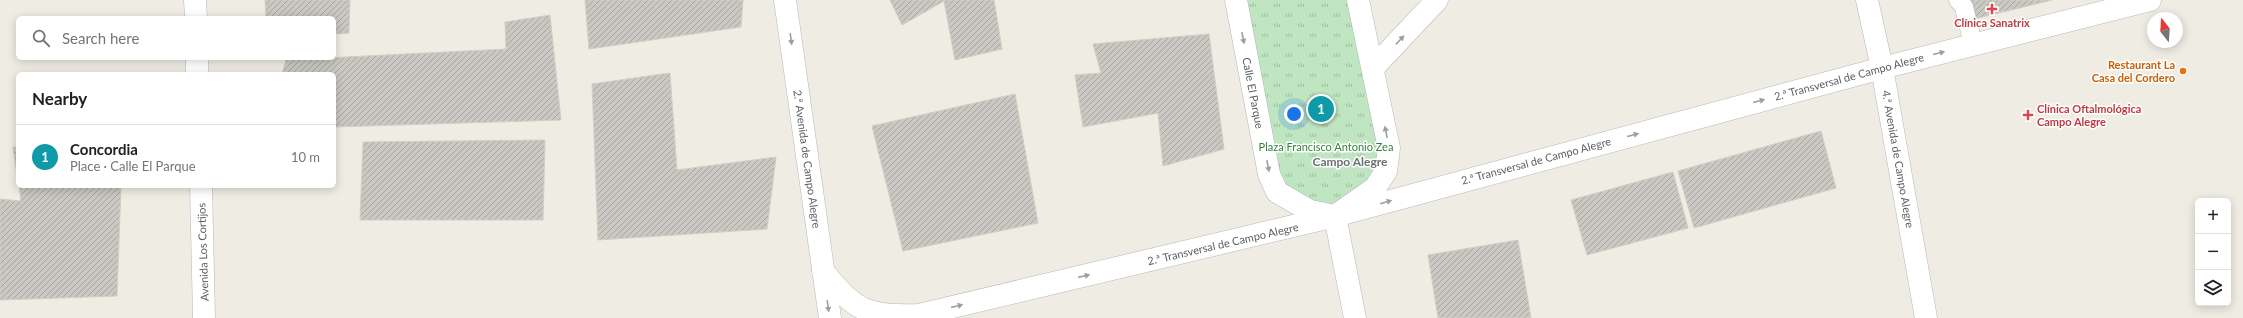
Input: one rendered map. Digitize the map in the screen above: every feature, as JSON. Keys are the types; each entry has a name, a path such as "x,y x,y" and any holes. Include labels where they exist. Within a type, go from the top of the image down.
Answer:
{"street":[{"path":"195,0 196,16"},
{"name":"2.ª Avenida de Campo Alegre","path":"785,0 830,318"},
{"name":"Calle El Parque","path":"1236,0 1269,174 1274,186 1277,192 1310,211 1335,216"},
{"path":"1355,318 1335,216 1376,188 1386,171 1389,148 1358,0"},
{"path":"1373,68 1437,0"},
{"name":"4.ª Avenida de Campo Alegre","path":"1867,0 1882,68 1926,318"},
{"name":"2.ª Transversal de Campo Alegre","path":"823,271 842,294 856,305 874,314 917,316 1335,216 1882,68 2150,0"},
{"path":"197,60 197,72"},
{"name":"Avenida Los Cortijos","path":"201,188 204,318"}],"lane":[{"path":"1958,0 1964,6 1973,44"}],"green space":[{"name":"Plaza Francisco Antonio Zea","path":"1236,0 1358,0 1386,171 1335,216 1277,192"}],"building":[{"path":"265,0 350,0 349,33 336,34 336,16 266,16"},
{"path":"585,0 743,0 741,27 589,49"},
{"path":"890,0 994,0 1002,49 955,60 944,1 902,25"},
{"name":"Clínica Sanatrix","path":"1969,0 2052,0 1974,19"},
{"path":"550,15 561,120 336,127 336,72 283,72 286,60 336,60 336,58 506,49 505,22"},
{"path":"1209,34 1224,149 1163,166 1158,113 1083,127 1075,75 1101,73 1093,44"},
{"path":"670,73 677,170 776,157 767,229 598,240 592,84"},
{"path":"1015,94 1038,223 903,251 872,126"},
{"path":"1821,131 1836,188 1694,228 1678,171"},
{"path":"545,140 543,220 360,220 363,142"},
{"path":"13,147 16,147 16,168"},
{"path":"1673,172 1688,228 1587,255 1571,200"},
{"path":"19,188 121,188 117,296 0,300 0,199 21,201"},
{"path":"1518,240 1531,318 1438,318 1428,255"}],"place":[{"name":"Clínica Sanatrix","path":"1992,9"},
{"name":"Restaurant La Casa del Cordero","path":"2183,71"},
{"name":"Concordia","path":"1321,109"},
{"name":"Clínica Oftalmológica Campo Alegre","path":"2028,115"}],"district":[{"name":"Campo Alegre","path":"1350,162"}]}
